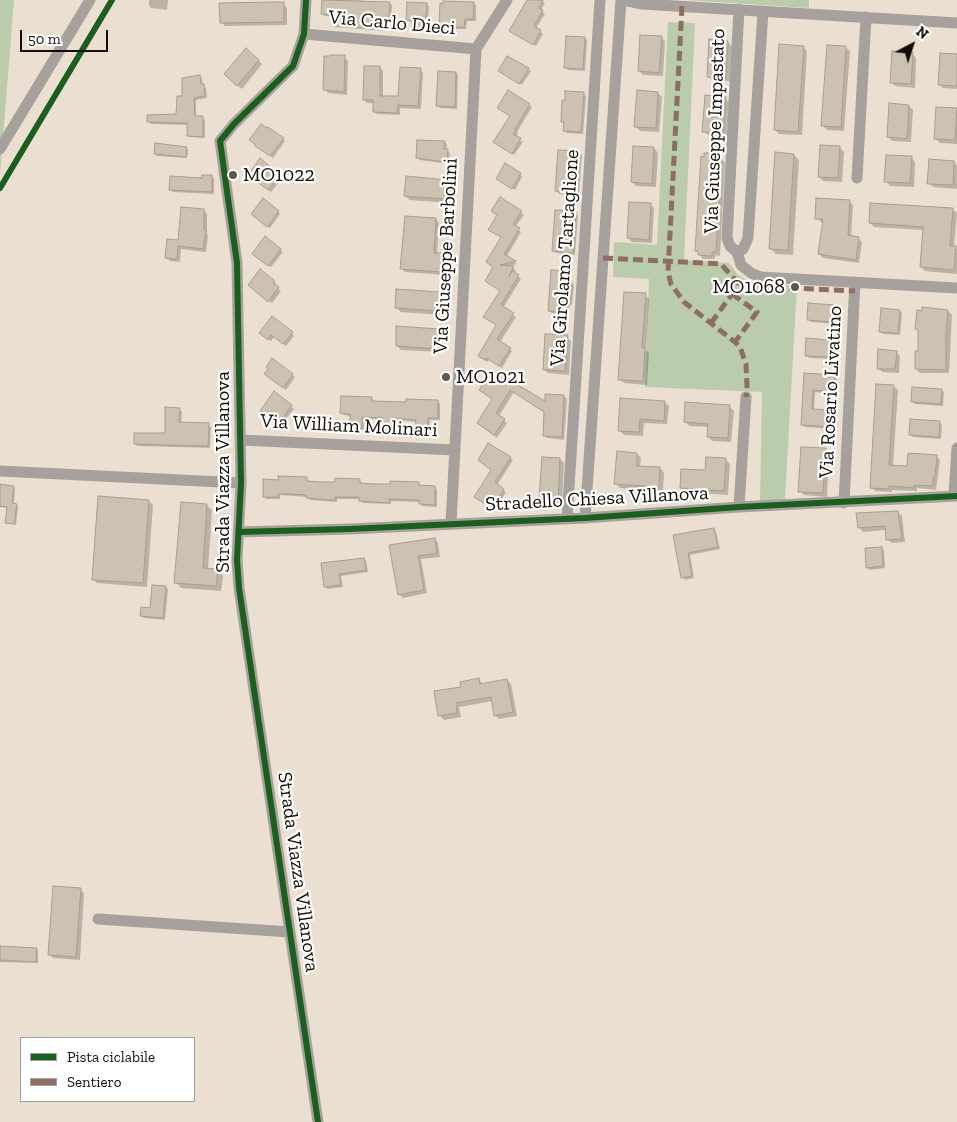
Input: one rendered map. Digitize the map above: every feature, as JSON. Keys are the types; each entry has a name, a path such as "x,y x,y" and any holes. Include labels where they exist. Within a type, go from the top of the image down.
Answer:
{"street":[{"path":"0,148 90,0"},
{"name":"Strada Viazza Villanova","path":"306,0 304,34 293,66 234,124 220,141 237,263 241,440 237,560 239,588 318,1122"},
{"name":"Via Giuseppe Barbolini","path":"451,523 476,49 507,0"},
{"name":"Via Girolamo Tartaglione","path":"567,519 600,0"},
{"path":"622,0 642,4 957,24"},
{"name":"Via Girolamo Tartaglione","path":"584,518 622,0"},
{"name":"Via Giuseppe Impastato","path":"739,9 727,238 730,246 737,252 741,265 751,273 761,277 957,288"},
{"name":"Via Giuseppe Impastato","path":"737,252 743,249 748,238 763,11"},
{"path":"857,178 866,17"},
{"name":"Via Carlo Dieci","path":"304,34 476,49"},
{"name":"Via Rosario Livatino","path":"844,503 855,282"},
{"path":"739,507 746,397"},
{"name":"Via William Molinari","path":"241,440 455,450"},
{"path":"956,496 957,448"},
{"name":"Strada Viazza Villanova","path":"0,471 241,483"},
{"name":"Stradello Chiesa Villanova","path":"239,532 567,519 739,507 956,496"},
{"path":"98,919 290,932"}],"green space":[{"path":"0,0 14,0 0,175"},
{"path":"686,0 809,0 809,8"},
{"path":"668,22 695,23 684,260 729,263 738,275 752,283 797,286 785,500 760,501 762,392 645,387 649,279 613,277 614,242 657,245"}],"building":[{"path":"322,0 390,2 389,19 384,18 384,29 332,25 332,15 321,14"},
{"path":"527,0 543,0 539,8 543,10 534,26 541,30 533,45 509,31"},
{"path":"443,1 474,2 473,19 465,19 464,27 439,27 440,3 443,4"},
{"path":"284,2 284,22 220,23 219,3"},
{"path":"407,2 427,3 425,30 412,30 412,21 406,20"},
{"path":"640,35 662,36 659,73 638,71"},
{"path":"566,36 585,37 583,69 564,68"},
{"path":"709,39 728,41 726,78 707,77"},
{"path":"779,44 804,46 798,132 774,130"},
{"path":"827,45 846,46 841,127 821,126"},
{"path":"246,48 259,60 237,86 224,74"},
{"path":"892,51 913,52 911,84 890,83"},
{"path":"940,53 957,54 957,86 938,85"},
{"path":"345,55 344,92 323,90 324,56"},
{"path":"507,56 529,68 519,84 498,71"},
{"path":"364,66 380,66 380,96 398,96 400,67 421,68 418,106 398,105 397,113 373,112 373,100 363,100"},
{"path":"438,71 456,72 455,107 436,106"},
{"path":"200,75 201,84 204,84 205,96 194,98 195,116 203,116 203,137 187,136 187,123 147,122 147,115 176,114 177,96 182,96 182,78"},
{"path":"508,90 530,104 513,134 521,138 512,154 493,142 510,116 497,108"},
{"path":"637,90 658,92 656,128 634,127"},
{"path":"565,91 584,92 581,132 563,131 564,122 561,122 562,100 565,100"},
{"path":"705,95 726,97 723,133 702,132"},
{"path":"889,103 909,105 907,139 887,137"},
{"path":"936,107 957,108 955,140 934,139"},
{"path":"261,124 284,138 270,156 249,140"},
{"path":"417,140 445,141 444,149 448,149 447,162 416,158"},
{"path":"155,143 187,147 186,157 154,154"},
{"path":"820,145 840,146 838,178 818,177"},
{"path":"633,146 654,147 652,184 631,182"},
{"path":"558,150 580,151 577,193 555,191"},
{"path":"775,152 794,154 788,250 769,249"},
{"path":"704,153 718,153 718,158 722,158 716,252 712,252 712,256 698,255 698,251 695,251 701,156 704,157"},
{"path":"886,155 912,156 910,183 884,182"},
{"path":"260,158 280,175 268,190 248,175"},
{"path":"929,159 954,161 953,185 927,184"},
{"path":"505,163 521,173 512,189 496,179"},
{"path":"202,175 212,175 212,192 169,190 170,176 202,178"},
{"path":"406,176 447,180 446,199 404,196"},
{"path":"500,197 522,211 513,224 520,228 504,254 516,261 500,265 514,266 509,276 512,271 519,275 501,305 514,313 497,339 511,348 499,366 486,358 485,360 478,356 496,325 483,317 500,291 485,281 493,267 486,262 501,237 488,230 497,215 491,211"},
{"path":"263,198 279,211 267,227 251,214"},
{"path":"816,198 850,200 848,235 859,237 856,260 818,254 823,219 815,219"},
{"path":"629,202 651,203 649,240 627,238"},
{"path":"870,203 953,208 950,246 956,246 954,270 920,267 923,227 869,223"},
{"path":"181,207 204,209 204,230 206,230 203,249 178,246 177,259 165,258 167,239 178,240"},
{"path":"555,210 576,211 573,253 552,251"},
{"path":"405,216 436,218 434,253 444,253 442,272 400,269"},
{"path":"265,236 281,249 268,266 252,254"},
{"path":"260,269 275,281 273,283 279,287 268,302 248,285"},
{"path":"551,270 569,271 569,281 572,281 567,313 548,311"},
{"path":"396,289 440,292 439,311 395,308"},
{"path":"624,292 646,293 642,348 645,348 643,381 618,380"},
{"path":"808,303 835,305 834,322 807,320"},
{"path":"922,307 948,310 946,370 915,369 915,351 918,351 918,330 915,329 917,310 922,311"},
{"path":"881,308 900,310 898,333 879,332"},
{"path":"272,316 293,332 283,344 271,335 268,340 259,333"},
{"path":"396,326 439,329 438,349 396,346"},
{"path":"545,334 568,335 565,371 543,370"},
{"path":"806,338 830,340 829,345 832,345 831,357 805,356"},
{"path":"878,349 897,351 895,369 877,369"},
{"path":"272,358 293,374 283,388 264,374"},
{"path":"490,372 506,382 508,379 545,401 545,394 564,395 562,437 543,436 544,412 510,390 496,413 505,419 494,435 477,423 492,399 479,390"},
{"path":"804,373 835,375 833,392 813,390 812,409 832,410 831,427 801,425"},
{"path":"876,384 894,385 889,465 907,466 908,453 937,455 933,486 914,485 914,488 889,486 888,489 870,488"},
{"path":"912,387 942,389 941,404 911,402"},
{"path":"274,391 292,405 281,420 279,418 277,422 260,411"},
{"path":"341,396 372,397 372,401 406,402 406,399 438,400 438,418 428,418 427,431 415,431 416,420 395,418 395,433 383,432 383,418 362,417 362,428 350,428 350,414 340,413"},
{"path":"620,398 665,401 664,421 640,419 639,432 618,431"},
{"path":"685,402 730,405 728,438 707,437 708,424 684,422"},
{"path":"165,407 180,408 179,422 209,423 208,446 134,444 134,433 165,433"},
{"path":"910,419 940,421 939,437 909,435"},
{"path":"488,443 511,457 495,482 504,489 492,508 474,497 491,470 478,460"},
{"path":"801,447 826,448 823,493 798,492"},
{"path":"617,451 637,453 637,466 660,467 659,487 614,484"},
{"path":"542,457 560,458 558,500 539,499"},
{"path":"706,457 726,458 724,491 680,488 681,469 705,470"},
{"path":"278,476 307,477 307,481 321,482 335,482 335,478 360,479 360,483 375,484 390,484 390,481 419,482 419,485 435,486 435,505 419,504 419,500 389,499 389,503 359,501 359,497 335,497 335,500 306,498 306,495 278,494 278,497 263,497 263,479 279,480"},
{"path":"0,484 14,486 12,503 17,504 14,524 5,523 7,507 0,506"},
{"path":"98,496 149,500 143,583 92,580"},
{"path":"181,502 207,504 203,568 218,569 216,586 174,583"},
{"path":"898,511 902,539 886,540 885,526 858,528 856,513"},
{"path":"714,528 718,547 688,553 692,576 681,578 673,535"},
{"path":"435,538 437,553 418,556 424,590 398,595 389,545"},
{"path":"882,547 883,566 866,568 865,548"},
{"path":"364,558 366,570 339,574 341,585 324,587 321,563"},
{"path":"152,585 166,586 163,618 140,616 141,607 150,608"},
{"path":"479,678 480,684 507,679 513,712 494,716 491,697 456,703 457,713 438,716 434,691 461,687 460,682"},
{"path":"53,886 81,888 76,957 48,955"},
{"path":"0,946 37,948 36,962 0,960"}],"marked path":[{"path":"682,6 668,272 671,284 684,302 740,347 746,364 746,397"},
{"path":"603,258 721,264 738,283 749,286 855,291"},
{"path":"711,323 735,290"},
{"path":"732,294 757,312 735,342"}],"cycle path":[{"path":"0,188 112,0"},
{"path":"306,0 304,34 293,66 234,124 220,141 237,263 241,483 237,560 239,588 318,1122"},
{"path":"239,532 585,518 739,507 957,496"}],"place":[{"name":"MO1022","path":"233,175"},
{"name":"MO1068","path":"795,287"},
{"name":"MO1021","path":"446,377"}]}
